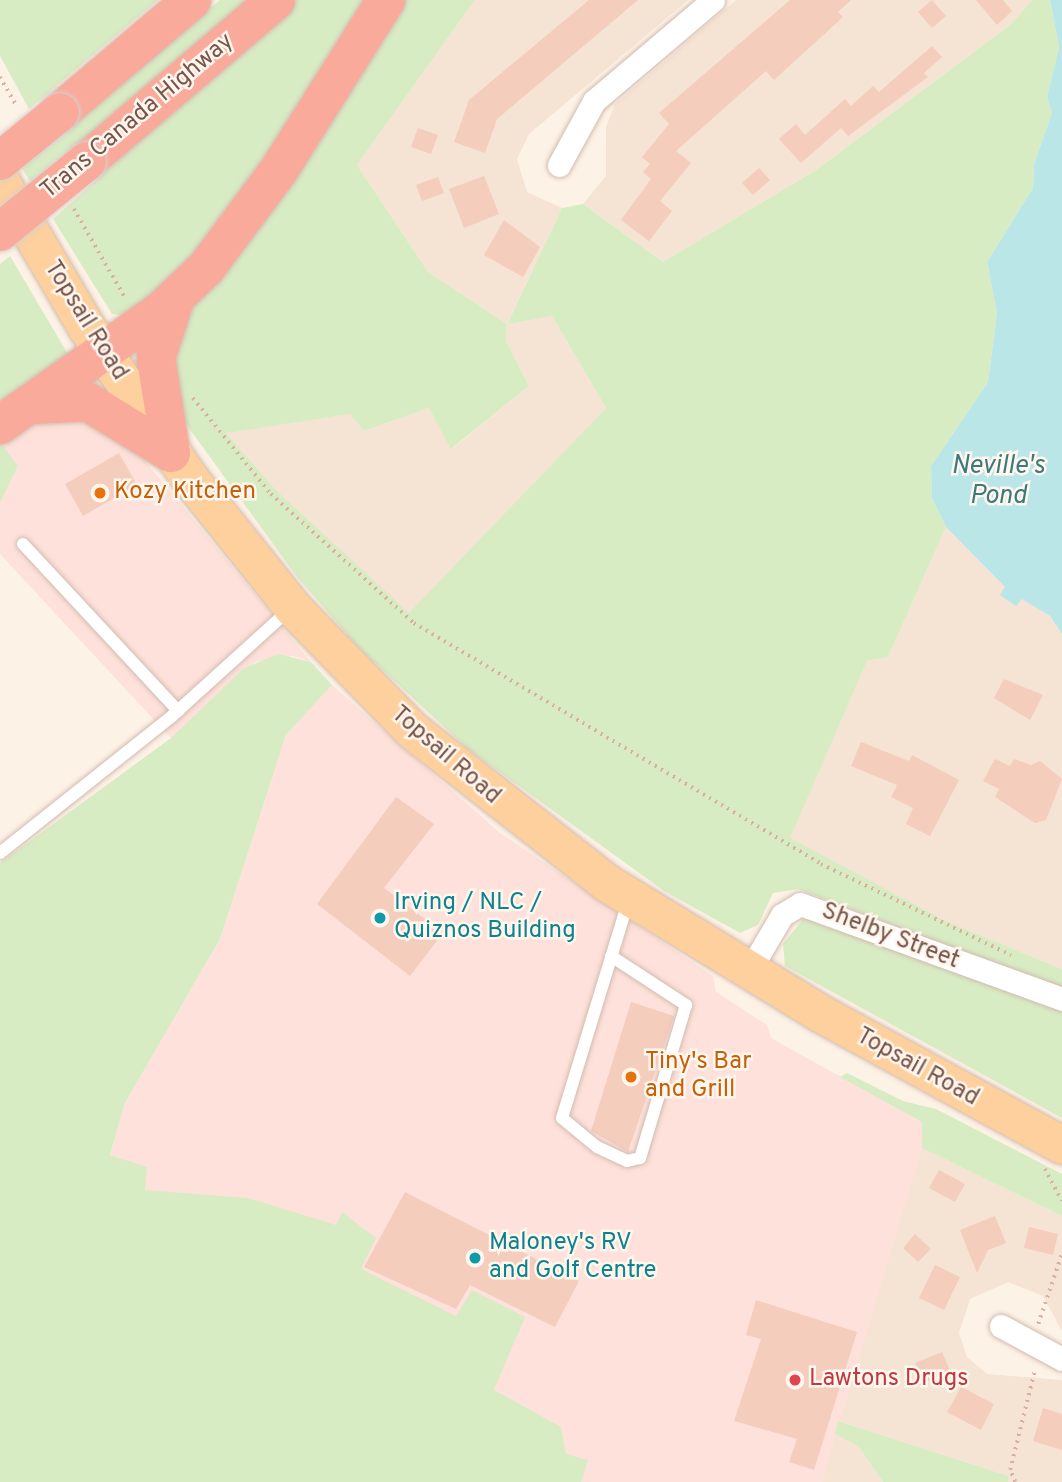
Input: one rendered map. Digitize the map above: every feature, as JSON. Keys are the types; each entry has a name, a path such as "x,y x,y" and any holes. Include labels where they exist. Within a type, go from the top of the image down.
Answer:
{"highway":[{"path":"0,161 192,0"},
{"name":"Trans Canada Highway","path":"0,232 276,0"},
{"path":"15,415 176,299 252,209 386,0"},
{"path":"171,453 156,358 176,299"},
{"path":"15,415 88,402 171,453"}],"main road":[{"name":"Topsail Road","path":"0,180 102,351 171,453 292,607 438,753 629,897 749,971 1062,1145"}],"street":[{"path":"559,165 594,100 713,0"},
{"name":"Shelby Street","path":"749,971 782,915 800,905 1062,999"},
{"path":"1001,1326 1062,1359"}],"lane":[{"path":"23,544 178,711"},
{"path":"0,853 178,711 292,607"},
{"path":"611,956 686,1005 640,1158 627,1161 597,1147 562,1118 611,956 629,897"}],"path":[{"path":"0,77 20,112"},
{"path":"67,195 140,325"},
{"path":"188,393 271,494 414,624 821,864 1022,960"}],"shaded area":[{"path":"475,0 688,0 529,134 517,159 527,192 562,208 507,323 552,316 606,408 409,614 276,490 225,432 350,414 364,431 429,408 452,449 529,386 506,341 507,324 428,272 357,165"},
{"path":"736,0 1032,0 1010,25 816,170 663,262 583,204 606,176 606,127 615,104"},
{"path":"61,407 122,433 311,662 293,656 255,662 171,738 0,554 0,503 18,466 0,442"},
{"path":"946,527 1007,589 1050,616 1062,634 1062,969 946,921 789,838 867,661 888,657"},
{"path":"332,685 500,833 713,976 716,992 767,1025 771,1038 922,1122 922,1148 822,1482 17,1482 125,1103 220,939 286,735"},
{"path":"922,1148 1062,1216 1062,1331 1043,1296 1008,1282 970,1299 959,1333 967,1357 987,1374 1062,1380 1062,1482 1008,1482 1009,1476 838,1421"},
{"path":"835,1434 859,1447 883,1482 822,1482"}],"green space":[{"path":"0,0 158,0 29,109 0,56"},
{"path":"220,0 248,0 31,183 22,168"},
{"path":"297,0 377,0 209,251 123,315 112,314 53,219"},
{"path":"400,0 475,0 357,165 428,272 507,324 562,208 583,204 663,262 816,170 1010,25 1032,0 1050,0 1059,47 1047,97 1052,113 1034,164 1033,188 987,262 997,313 988,382 931,466 932,498 946,527 888,657 867,661 790,838 946,921 1062,969 1062,989 798,889 773,893 758,925 740,933 664,891 468,749 360,649 297,577 191,431 172,402 171,334","holes":["552,316 606,408 409,613 276,490 226,433 350,414 364,431 429,408 451,449 529,386 506,341 507,324"]},
{"path":"10,256 68,354 0,415 0,264"},
{"path":"0,442 18,466 0,503"},
{"path":"278,654 311,662 332,685 286,735 220,939 125,1103 110,1155 147,1167 145,1190 248,1198 336,1225 342,1212 376,1238 361,1269 456,1316 472,1290 525,1317 494,1390 561,1427 566,1454 588,1460 581,1482 0,1482 0,863 171,738 244,668"},
{"path":"805,917 1062,1010 1062,1118 785,966 783,944"},
{"path":"847,1073 903,1101 936,1109 1062,1174 1062,1216 922,1148 922,1122 840,1077"},
{"path":"838,1421 1009,1476 1008,1482 883,1482 859,1447 835,1434"}],"water":[{"name":"Neville's Pond","path":"1050,0 1062,0 1062,634 1050,616 1022,599 1016,606 1000,595 1005,587 946,527 932,498 931,466 988,382 997,313 987,262 1033,188 1034,164 1052,113 1047,97 1059,47"}],"building":[{"path":"589,0 638,0 497,119 485,153 454,142 469,100"},
{"path":"790,0 851,0 838,12 843,17 774,80 766,71 676,151 691,163 660,201 672,211 649,241 621,220 651,179 643,172 650,164 642,157 669,124 659,113"},
{"path":"932,0 946,16 932,28 918,12"},
{"path":"976,0 1003,0 1012,11 997,25"},
{"path":"932,46 942,57 924,73 928,77 848,136 841,128 801,163 779,139 796,124 805,135 845,99 851,106 873,86 879,92"},
{"path":"418,128 438,135 431,154 411,147"},
{"path":"759,168 770,180 753,195 742,183"},
{"path":"484,176 499,214 464,228 449,189"},
{"path":"438,177 444,193 422,201 416,185"},
{"path":"504,220 540,247 523,277 484,255"},
{"path":"119,453 137,485 83,516 65,484"},
{"path":"1004,679 1043,695 1030,720 994,698"},
{"path":"861,742 909,761 912,755 959,780 930,836 906,824 913,808 891,797 897,785 851,766"},
{"path":"995,759 1010,766 1014,759 1031,765 1040,761 1062,779 1046,820 1035,823 995,797 999,789 983,781"},
{"name":"Irving / NLC / Quiznos Building","path":"396,797 434,824 384,888 443,933 410,976 317,904"},
{"name":"Tiny's Bar and Grill","path":"631,1002 674,1016 628,1152 591,1131"},
{"path":"939,1170 965,1184 955,1202 929,1188"},
{"name":"Maloney's RV and Golf Centre","path":"405,1192 579,1281 555,1327 470,1285 456,1309 364,1267"},
{"path":"995,1216 1006,1243 988,1250 977,1273 960,1230"},
{"path":"1029,1227 1058,1234 1053,1255 1024,1248"},
{"path":"915,1234 931,1249 918,1262 903,1248"},
{"path":"935,1265 960,1277 944,1310 919,1298"},
{"name":"Lawtons Drugs","path":"756,1300 857,1332 814,1470 789,1462 797,1439 734,1421 761,1339 746,1335"},
{"path":"942,1352 950,1371 924,1383 915,1363"},
{"path":"961,1387 994,1404 981,1430 947,1412"},
{"path":"1043,1408 1062,1414 1062,1450 1033,1441"}],"place":[{"name":"Kozy Kitchen","path":"100,493"},
{"name":"Irving / NLC / Quiznos Building","path":"380,918"},
{"name":"Tiny's Bar and Grill","path":"631,1077"},
{"name":"Maloney's RV and Golf Centre","path":"475,1258"},
{"name":"Lawtons Drugs","path":"795,1380"}]}
